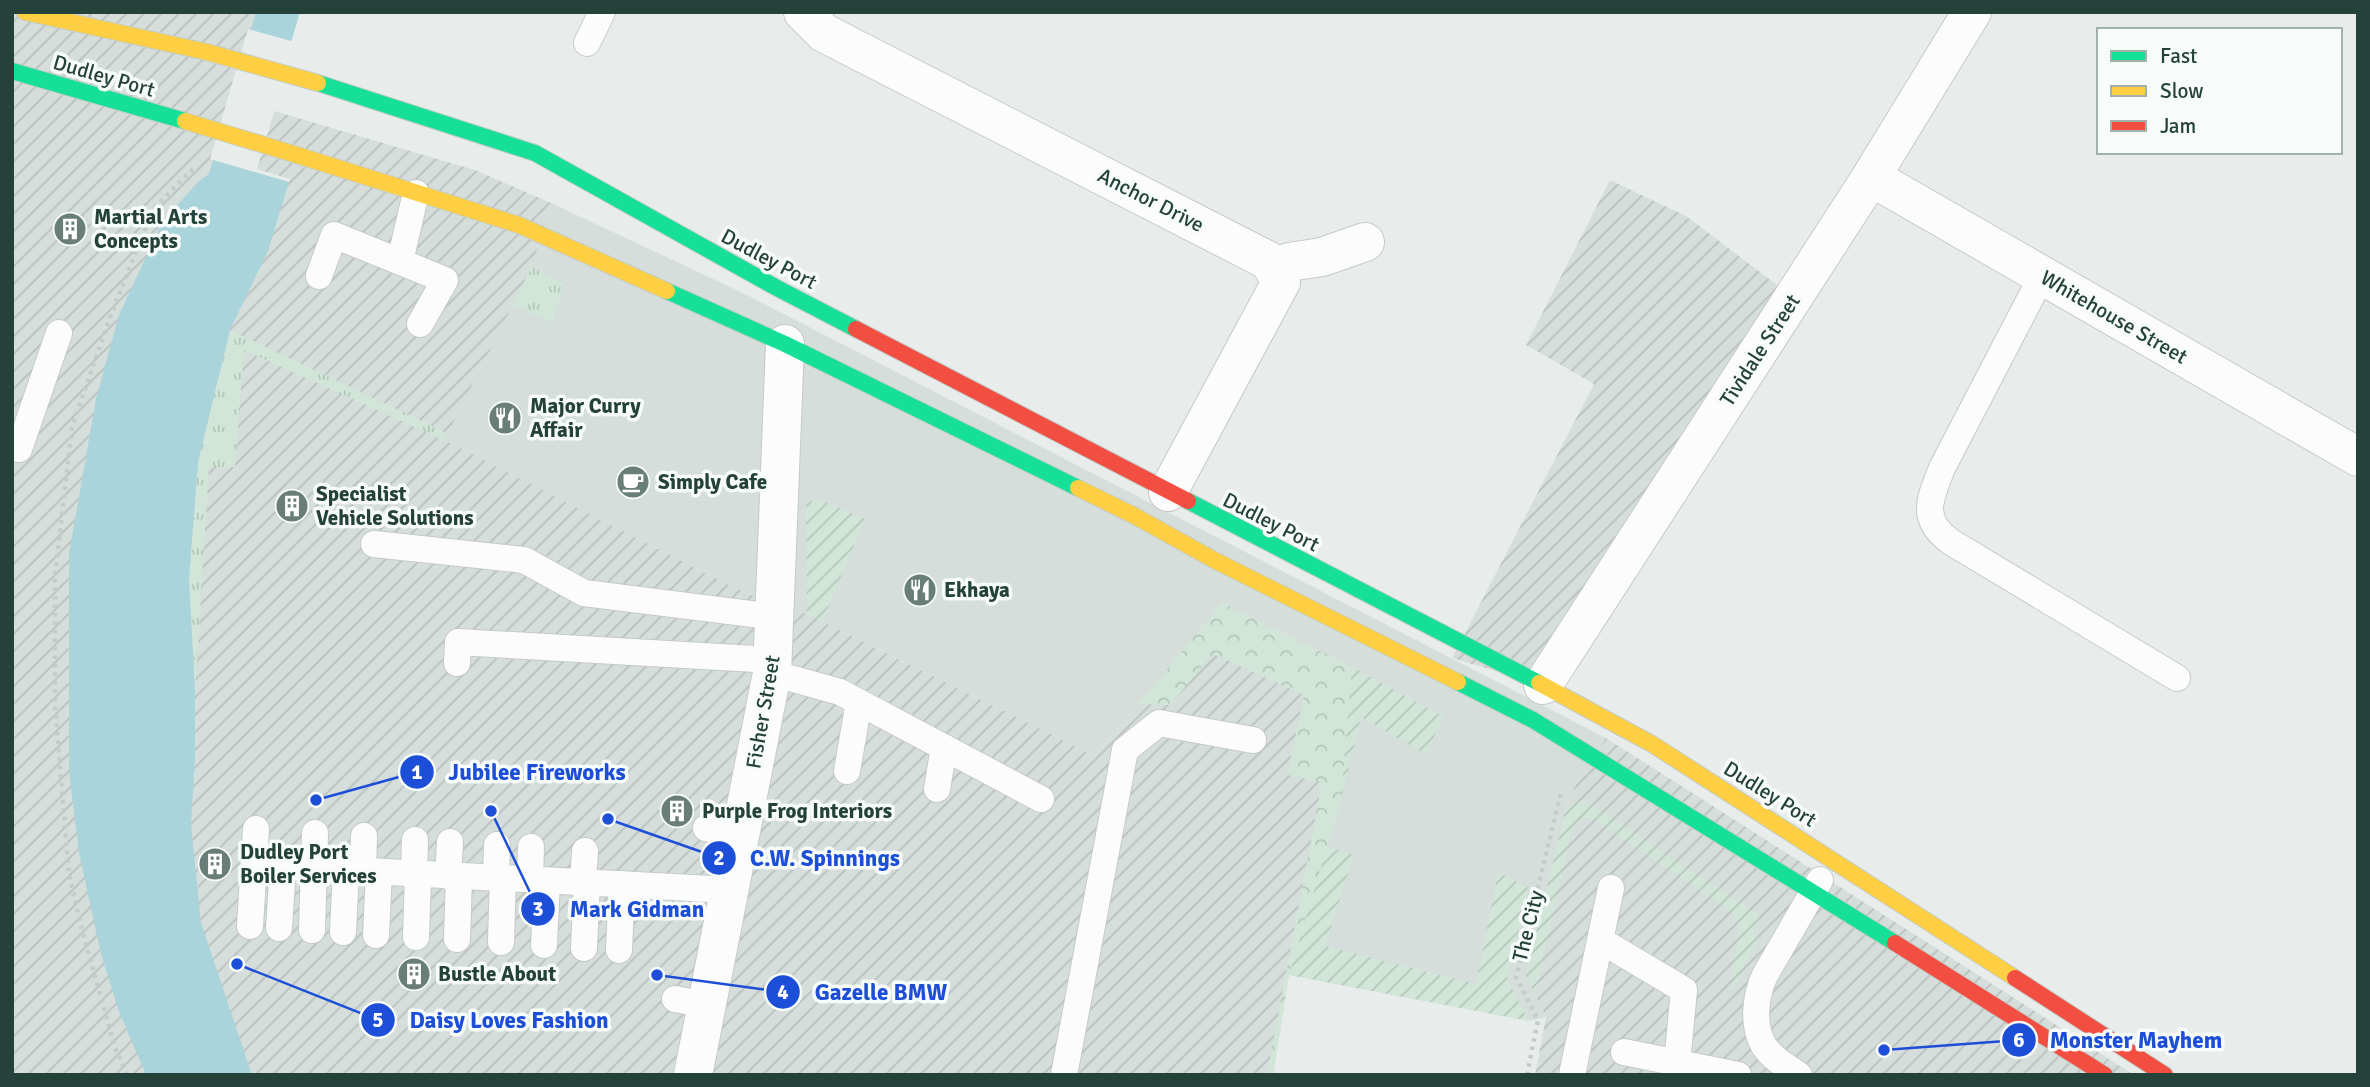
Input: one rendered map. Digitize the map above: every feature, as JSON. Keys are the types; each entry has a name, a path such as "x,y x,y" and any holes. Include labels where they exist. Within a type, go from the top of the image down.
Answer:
{"highway":[{"name":"Dudley Port","path":"26,12 207,52 318,83 535,153 1169,503 1541,694 1651,744 2165,1075"},
{"name":"Dudley Port","path":"12,71 185,121 416,193"},
{"path":"416,193 519,225 789,333 1275,590 1507,706 1582,749 2105,1075"},
{"path":"715,254 734,283"},
{"path":"819,326 841,322"},
{"path":"1116,507 1169,503"},
{"path":"1266,564 1275,590"},
{"path":"1507,706 1541,694"},
{"path":"1577,722 1582,749"}],"street":[{"name":"Anchor Drive","path":"803,12 824,33 1269,261 1275,271"},
{"name":"Tividale Street","path":"1541,694 1871,177 1972,12"},
{"name":"Whitehouse Street","path":"1871,177 2358,457"},
{"path":"1169,503 1281,282 1275,271 1289,262 1322,257 1365,242"},
{"name":"Fisher Street","path":"693,1075 691,1002 730,890 723,832 773,667 780,440 789,333"}],"lane":[{"path":"587,43 602,12"},
{"path":"400,261 416,193"},
{"path":"319,276 334,235 445,280 420,324"},
{"path":"2042,276 1942,468 1929,500 1930,518 1939,533 1951,542 2177,678"},
{"path":"12,446 19,449 59,333"},
{"path":"374,544 524,559 584,593 776,617"},
{"path":"457,663 458,642 547,658 773,667 840,692 1041,799"},
{"path":"847,771 859,702"},
{"path":"1064,1075 1080,1041 1100,936 1120,828 1125,750 1159,723 1254,740"},
{"path":"937,789 944,747"},
{"path":"245,910 254,865 256,829"},
{"path":"312,930 316,833"},
{"path":"343,932 362,871 364,836"},
{"path":"415,840 416,937"},
{"path":"450,842 457,939"},
{"path":"498,845 501,942"},
{"path":"531,847 539,880 544,945"},
{"path":"584,948 585,850"},
{"path":"1799,1075 1768,1067 1756,1015 1759,987 1832,859"},
{"path":"254,865 730,890"},
{"path":"279,928 283,867"},
{"path":"362,871 376,934"},
{"path":"619,950 622,884"},
{"path":"1572,1075 1611,888"},
{"path":"1600,940 1684,990 1677,1063"},
{"path":"1624,1052 1738,1075"}],"path":[{"path":"130,1075 115,1047 69,875 55,704 55,576 72,427 109,320 153,209 193,170 197,157"},
{"name":"The City","path":"1527,1075 1538,1020 1516,977 1562,788"}],"shaded area":[{"path":"12,12 288,12 257,106 475,170 551,203 532,267 444,440 733,587 776,605 807,614 1095,756 1222,603 1352,667 1341,800 1289,975 1273,1075 12,1075"},
{"path":"1610,180 1686,216 1793,297 1543,685 1452,658 1594,384 1526,345"},
{"path":"551,203 741,292 1606,738 1577,781 1565,812 1526,976 1546,1017 1529,1021 1289,975 1341,800 1351,667 1222,603 1095,756 807,614 776,605 733,587 443,440 532,267"},
{"path":"1606,738 2134,1075 1535,1075 1546,1017 1526,976 1565,812 1577,781"}],"green space":[{"path":"532,267 564,284 552,323 512,304"},
{"path":"230,330 447,433 443,440 244,350 235,467 209,467 195,692 189,579 198,462"},
{"path":"806,501 823,501 865,519 822,622 807,614"},
{"path":"1222,603 1352,667 1341,800 1289,975 1273,1075 1267,1075 1322,782 1287,775 1304,695 1213,654 1170,705 1138,704"},
{"path":"1352,667 1444,717 1425,754 1361,717 1341,800"},
{"path":"1585,801 1760,916 1752,933 1759,938 1732,992 1732,969 1740,931 1738,921 1728,909 1592,818 1579,819 1572,828 1535,993 1526,976 1565,812 1576,802"},
{"path":"1327,847 1354,855 1325,946 1476,984 1498,872 1529,888 1507,979 1529,1021 1289,975"}],"water":[{"path":"256,12 300,12 253,171 289,182 268,251 230,330 198,462 189,579 195,692 191,825 201,923 252,1075 146,1075 118,1009 101,954 79,853 69,771 69,554 96,399 119,315 162,222 199,181 209,174"}],"pier":[{"path":"248,29 295,42 257,169 290,179 289,182 210,159"}],"traffic: fast":[{"path":"12,71 185,121"},
{"path":"318,83 535,153 856,329"},
{"path":"667,291 785,344 1078,488"},
{"path":"1188,501 1539,683"},
{"path":"1458,682 1533,720 1895,943"}],"traffic: slow":[{"path":"25,12 207,52"},
{"path":"207,52 318,83"},
{"path":"185,121 297,155"},
{"path":"297,155 519,225 667,291"},
{"path":"1078,488 1216,561 1458,682"},
{"path":"1539,683 1652,744 2015,978"}],"traffic: jam":[{"path":"856,329 1188,501"},
{"path":"1895,943 2105,1075"},
{"path":"2015,978 2165,1075"}],"place":[{"name":"Martial Arts Concepts","path":"70,229"},
{"name":"Major Curry Affair","path":"505,418"},
{"name":"Simply Cafe","path":"633,482"},
{"name":"Specialist Vehicle Solutions","path":"292,506"},
{"name":"Ekhaya","path":"920,590"},
{"name":"Jubilee Fireworks","path":"316,800"},
{"name":"Mark Gidman","path":"491,811"},
{"name":"Purple Frog Interiors","path":"677,811"},
{"name":"C.W. Spinnings","path":"608,819"},
{"name":"Dudley Port Boiler Services","path":"215,864"},
{"name":"Daisy Loves Fashion","path":"237,964"},
{"name":"Bustle About","path":"414,974"},
{"name":"Gazelle BMW","path":"657,975"},
{"name":"Monster Mayhem","path":"1884,1050"}]}
